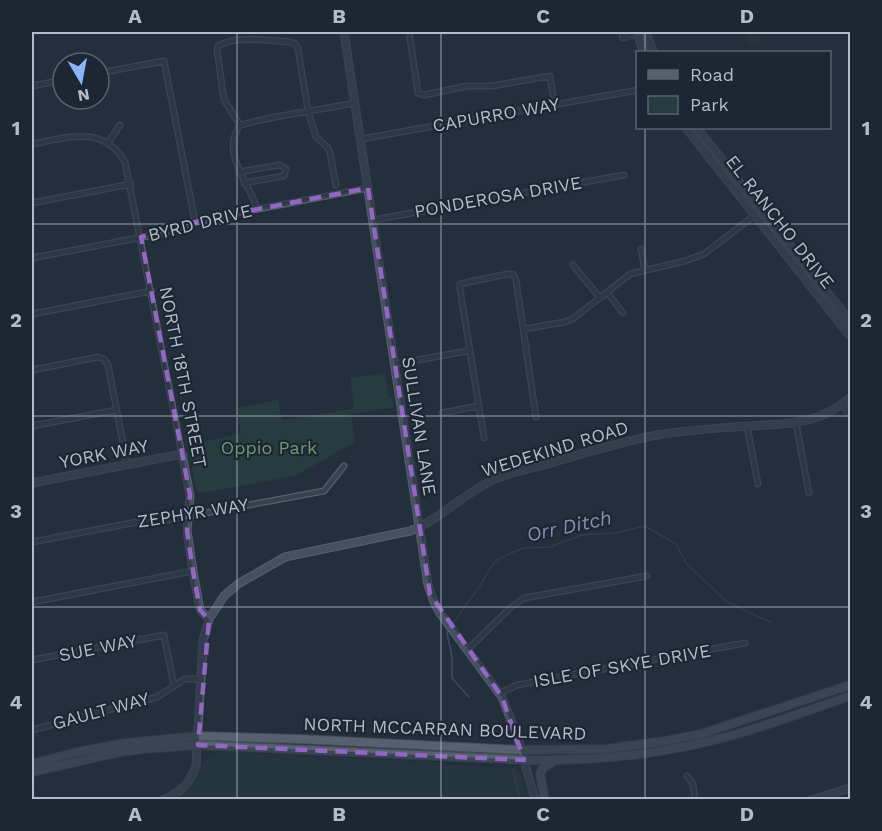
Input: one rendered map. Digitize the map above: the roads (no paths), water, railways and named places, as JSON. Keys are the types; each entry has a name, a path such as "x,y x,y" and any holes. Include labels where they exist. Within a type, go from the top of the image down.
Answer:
{"main road":[{"name":"NORTH MCCARRAN BOULEVARD","path":"32,764 125,743 199,736 521,750 606,749 666,741 737,724 850,685"},
{"name":"NORTH MCCARRAN BOULEVARD","path":"32,772 143,748 198,745 524,760 639,755 698,744 744,732 850,696"},
{"path":"545,800 540,774 543,768 556,760"}],"street":[{"name":"SULLIVAN LANE","path":"344,32 430,594 440,613 500,693 512,721 535,800"},
{"path":"409,32 418,93 424,95 467,86 492,86 550,76 554,95"},
{"path":"622,32 623,39 637,33 644,51"},
{"path":"646,32 653,51"},
{"path":"240,125 224,100 218,46 229,41 291,42 295,44 298,49 308,111 316,137 330,153 336,185"},
{"path":"111,71 164,61 195,222"},
{"path":"32,86 51,82"},
{"name":"CAPURRO WAY","path":"361,139 636,89"},
{"path":"257,209 239,172 234,136 240,125 355,103"},
{"path":"32,144 80,135 95,137 108,143 120,125"},
{"name":"EL RANCHO DRIVE","path":"687,129 850,336"},
{"name":"EL RANCHO DRIVE","path":"698,129 850,321"},
{"name":"NORTH 18TH STREET","path":"108,143 117,150 125,162 131,184 190,495 187,531 193,572 200,610 209,619"},
{"path":"239,172 280,165 286,169 284,176 244,183"},
{"name":"PONDEROSA DRIVE","path":"373,220 624,175"},
{"path":"32,203 131,184"},
{"name":"BYRD DRIVE","path":"32,258 141,237 195,222 257,209 368,188"},
{"path":"524,329 565,322 574,318 630,274 676,264 704,254 756,215"},
{"path":"641,249 645,270"},
{"path":"573,265 600,297"},
{"path":"484,438 468,351 460,284 513,274 524,329 536,417"},
{"path":"32,314 151,291"},
{"path":"607,292 623,313"},
{"path":"394,364 468,351"},
{"path":"32,370 101,358 108,365 127,464"},
{"name":"WEDEKIND ROAD","path":"163,800 182,790 196,766 203,640 209,619 218,603 231,590 285,557 410,531 420,527 480,487 497,479 648,437 678,432 796,423 827,415 850,398"},
{"path":"843,405 850,415"},
{"path":"442,413 478,406"},
{"path":"32,426 117,410"},
{"path":"796,423 809,493"},
{"path":"747,426 758,484"},
{"name":"YORK WAY","path":"32,483 182,454"},
{"name":"ZEPHYR WAY","path":"32,542 324,491 345,466"},
{"path":"32,602 193,572"},
{"path":"468,649 510,608 524,598 646,576"},
{"name":"SUE WAY","path":"32,660 164,635 174,686"},
{"name":"ISLE OF SKYE DRIVE","path":"500,693 517,685 745,643"},
{"name":"GAULT WAY","path":"32,730 157,697 185,679 201,679"},
{"path":"687,776 693,784 695,800"},
{"path":"812,800 850,788"}],"waterway":[{"name":"Orr Ditch","path":"452,625 497,560 524,548 550,547 581,535 615,533 645,526 676,544 686,563 727,602 770,622"},
{"name":"Orr Ditch","path":"449,629 447,633 452,657 452,678 469,697"},
{"name":"Orr Ditch","path":"513,769 520,800"}],"park label":[{"name":"Oppio Park","path":"269,448"}]}
